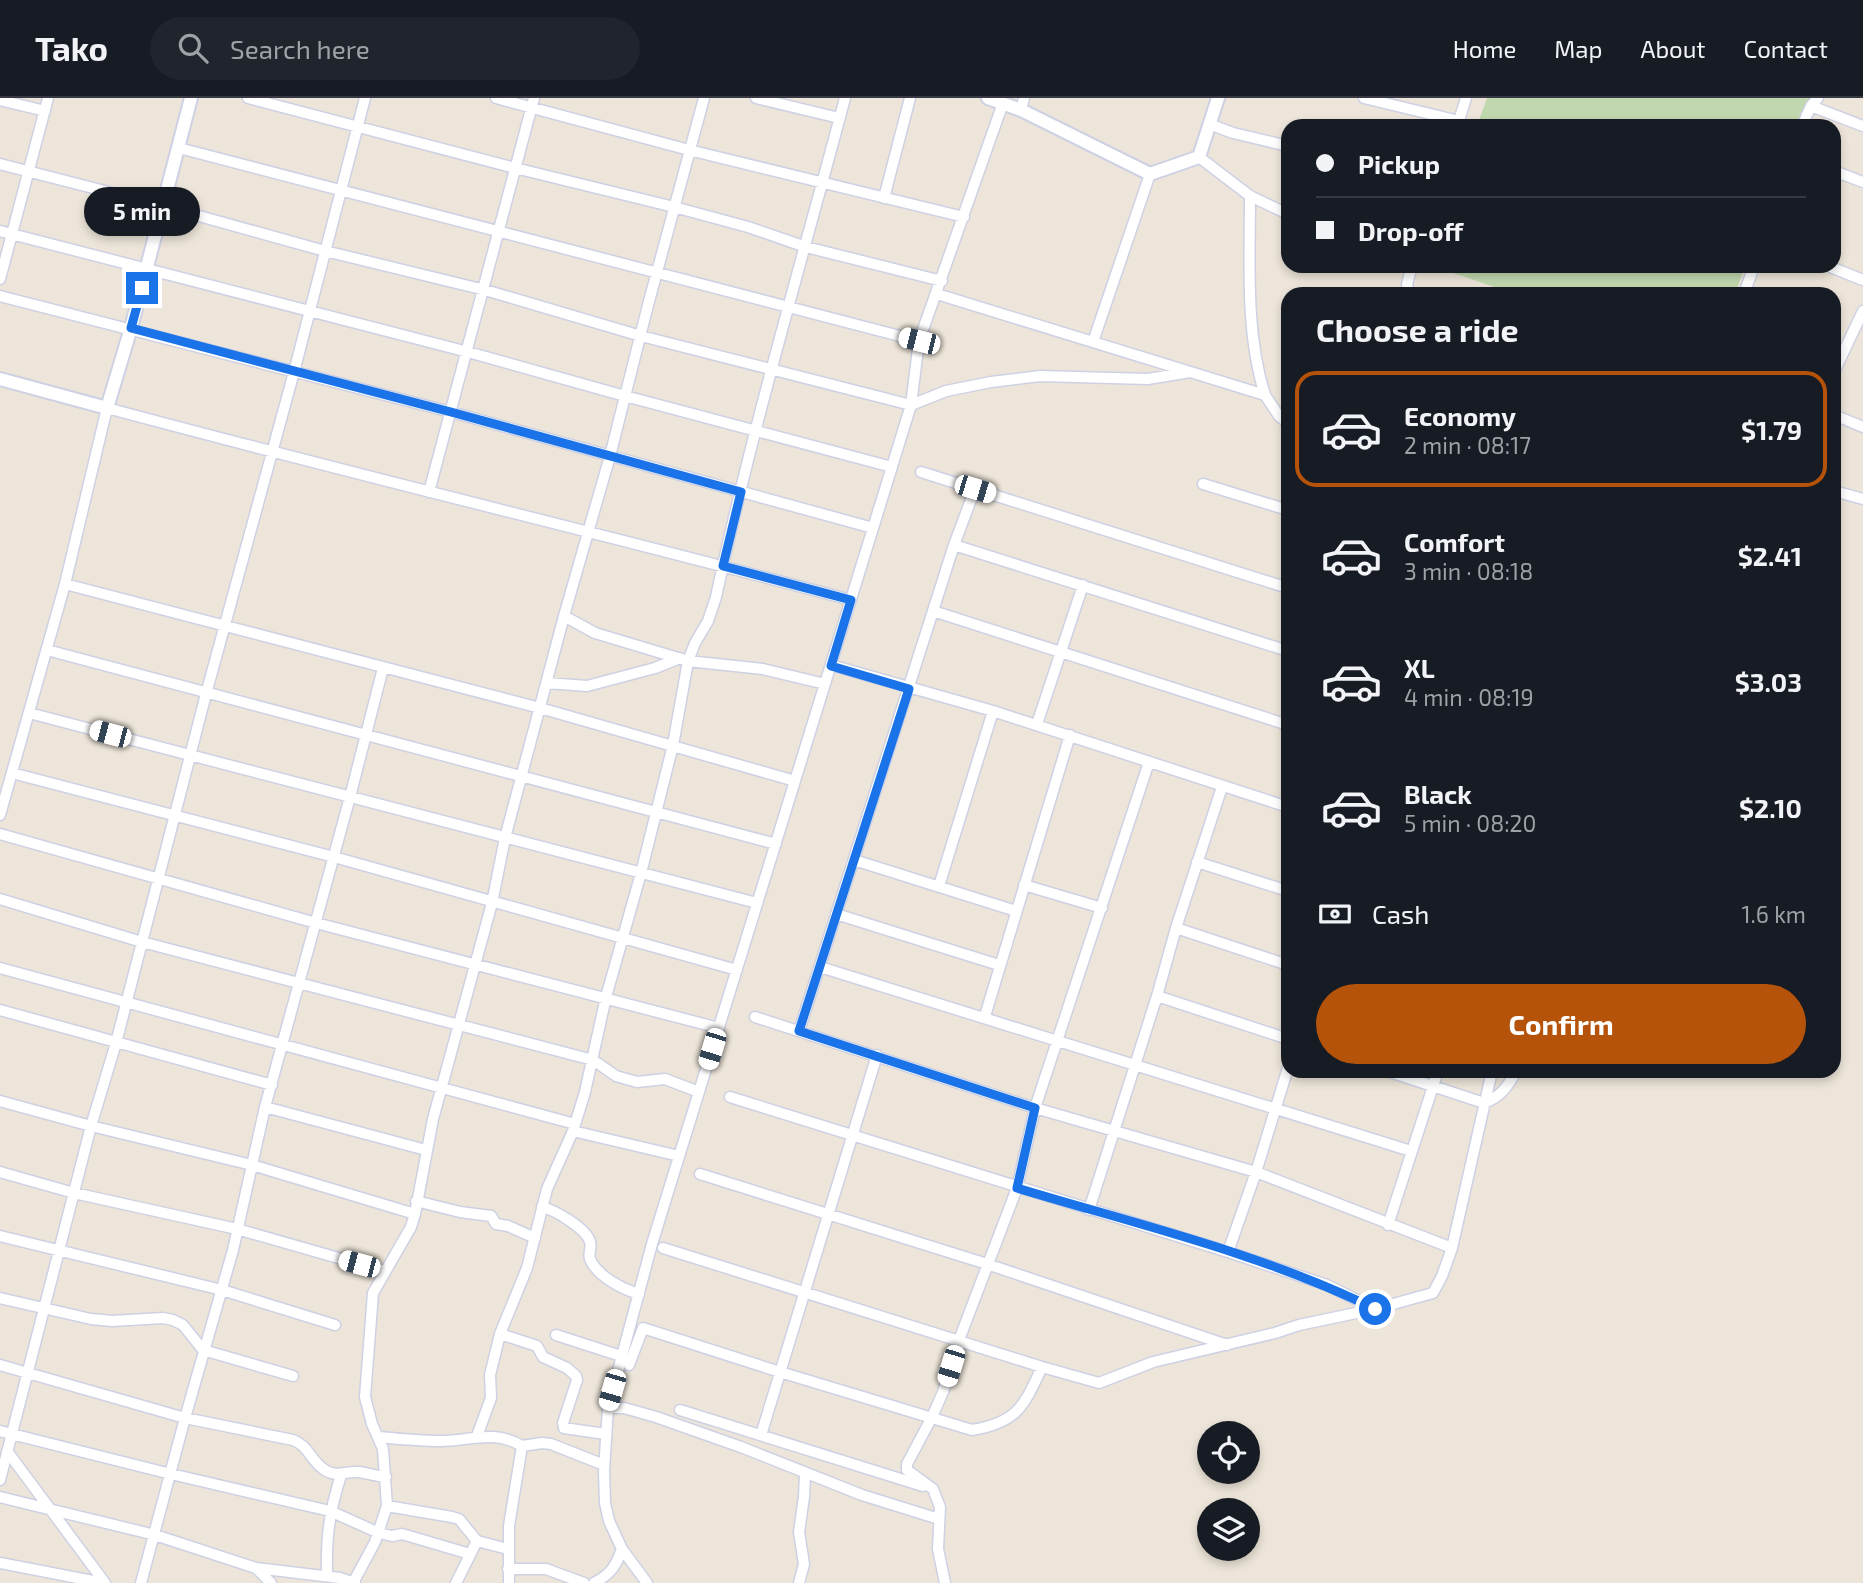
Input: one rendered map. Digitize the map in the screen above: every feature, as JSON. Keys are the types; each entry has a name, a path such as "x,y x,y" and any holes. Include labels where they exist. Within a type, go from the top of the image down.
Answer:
{"street":[{"path":"0,279 48,98"},
{"path":"0,815 65,584 107,408 131,328 191,98"},
{"path":"248,98 674,207 748,227 806,247 942,281"},
{"path":"0,1480 46,1310 91,1126 116,1043 365,98"},
{"path":"496,98 533,103 689,150 964,217"},
{"path":"0,1497 155,1535 256,1568 327,1576 354,1583 379,1533 387,1506 385,1458 365,1397 373,1293 411,1227 415,1214 426,1150 492,903 505,838 610,456 704,98"},
{"path":"756,98 839,118"},
{"path":"477,1436 491,1398 490,1375 500,1334 527,1268 551,1177 563,1157 574,1127 593,1060 606,997 673,745 684,659 708,621 771,369 845,98"},
{"path":"884,198 910,98"},
{"path":"988,98 1003,103 1022,104 1150,174 1199,157"},
{"path":"1199,157 1217,98"},
{"path":"1364,98 1443,119"},
{"path":"1459,119 1466,98"},
{"path":"0,100 45,111"},
{"path":"1806,119 1815,102 1863,126"},
{"path":"429,492 533,103"},
{"path":"647,1583 614,1535 607,1512 604,1465 608,1408 679,1156 911,405 919,341 1003,103"},
{"path":"1209,124 1233,134 1281,144"},
{"path":"178,148 919,341"},
{"path":"1199,157 1250,196 1281,211"},
{"path":"0,164 324,251 485,290 641,336 911,405 946,391 1040,376 1148,379 1190,372"},
{"path":"1841,173 1863,181"},
{"path":"1093,342 1150,174"},
{"path":"1250,196 1252,332 1257,371 1265,395 1281,416"},
{"path":"0,231 468,352 892,467"},
{"path":"1841,271 1863,280"},
{"path":"937,294 1265,395"},
{"path":"0,296 451,412 873,528"},
{"path":"1841,357 1863,311"},
{"path":"0,379 270,452 851,600"},
{"path":"1841,418 1863,427"},
{"path":"921,472 1281,586"},
{"path":"1203,484 1281,508"},
{"path":"799,1031 954,545 975,489"},
{"path":"1841,493 1863,499"},
{"path":"954,545 1281,649"},
{"path":"65,584 540,708 795,781"},
{"path":"1037,724 1083,585"},
{"path":"933,611 1281,723"},
{"path":"564,616 595,633 684,659 763,669 825,684"},
{"path":"47,650 776,844"},
{"path":"547,683 587,686 684,659"},
{"path":"831,666 993,710 1222,787 1281,804"},
{"path":"141,1583 203,1350 222,1290 265,1107 383,668"},
{"path":"939,886 993,710"},
{"path":"29,713 757,904"},
{"path":"985,1016 1070,735"},
{"path":"945,1583 938,1549 940,1507 933,1489 907,1470 907,1464 932,1418 1017,1188 1035,1108 1149,762"},
{"path":"12,773 334,857 737,970"},
{"path":"1089,1210 1222,787"},
{"path":"0,834 316,923 719,1028"},
{"path":"854,860 1016,911"},
{"path":"1197,862 1281,889"},
{"path":"1024,885 1102,908"},
{"path":"0,899 142,942 593,1060 616,1076 637,1082 665,1079 699,1092"},
{"path":"836,915 999,965"},
{"path":"1176,928 1281,963"},
{"path":"820,967 985,1016 1410,1151"},
{"path":"0,968 442,1088 679,1156"},
{"path":"1157,996 1281,1037"},
{"path":"0,1010 272,1085"},
{"path":"755,1017 1035,1108 1256,1172 1452,1248"},
{"path":"761,1435 877,1055"},
{"path":"1228,1252 1285,1078"},
{"path":"1408,1078 1484,1103 1497,1098 1512,1078"},
{"path":"1388,1225 1436,1078"},
{"path":"663,1248 1100,1383 1153,1362 1433,1293 1452,1248 1490,1078"},
{"path":"730,1097 1228,1252 1326,1285 1375,1309"},
{"path":"0,1101 252,1165 415,1214"},
{"path":"265,1107 426,1150"},
{"path":"0,1172 74,1192 237,1229 384,1271"},
{"path":"700,1174 987,1264 1227,1345"},
{"path":"416,1201 460,1212 491,1216 496,1224 508,1226 535,1238"},
{"path":"542,1207 574,1222 590,1240 591,1261 605,1277 625,1290 639,1294"},
{"path":"0,1236 222,1290 335,1325"},
{"path":"0,1298 91,1319 173,1320 183,1325 203,1350 293,1376"},
{"path":"629,1365 643,1328 972,1430 1009,1419 1026,1401 1042,1367"},
{"path":"500,1334 537,1346 543,1357 567,1368 576,1376 564,1428 605,1434"},
{"path":"556,1335 621,1356"},
{"path":"0,1365 185,1418 293,1440 306,1447 319,1466 326,1471 341,1475 355,1472 386,1477"},
{"path":"608,1408 624,1408 656,1417 741,1447 805,1474 939,1520"},
{"path":"680,1410 933,1489"},
{"path":"0,1431 330,1511 379,1533 392,1536 402,1534 470,1554"},
{"path":"379,1437 442,1441 491,1436 522,1447 551,1444 604,1465"},
{"path":"509,1583 511,1510 522,1447"},
{"path":"7,1451 104,1583"},
{"path":"799,1583 804,1564 799,1532 805,1474"},
{"path":"327,1576 326,1541 330,1511 341,1475"},
{"path":"387,1506 452,1517 477,1541 508,1549"},
{"path":"456,1583 477,1541"},
{"path":"594,1583 610,1574 622,1549"},
{"path":"0,1563 104,1583"},
{"path":"256,1568 271,1583"},
{"path":"508,1569 546,1569 584,1583"}],"green space":[{"path":"1487,98 1811,98 1800,119 1480,119"},
{"path":"1454,273 1742,273 1738,287 1494,287"}],"route":[{"path":"142,288 131,328 741,492 723,566 851,600 831,666 909,689 799,1031 1035,1108 1017,1188 1253,1260 1326,1285 1375,1309"}]}
